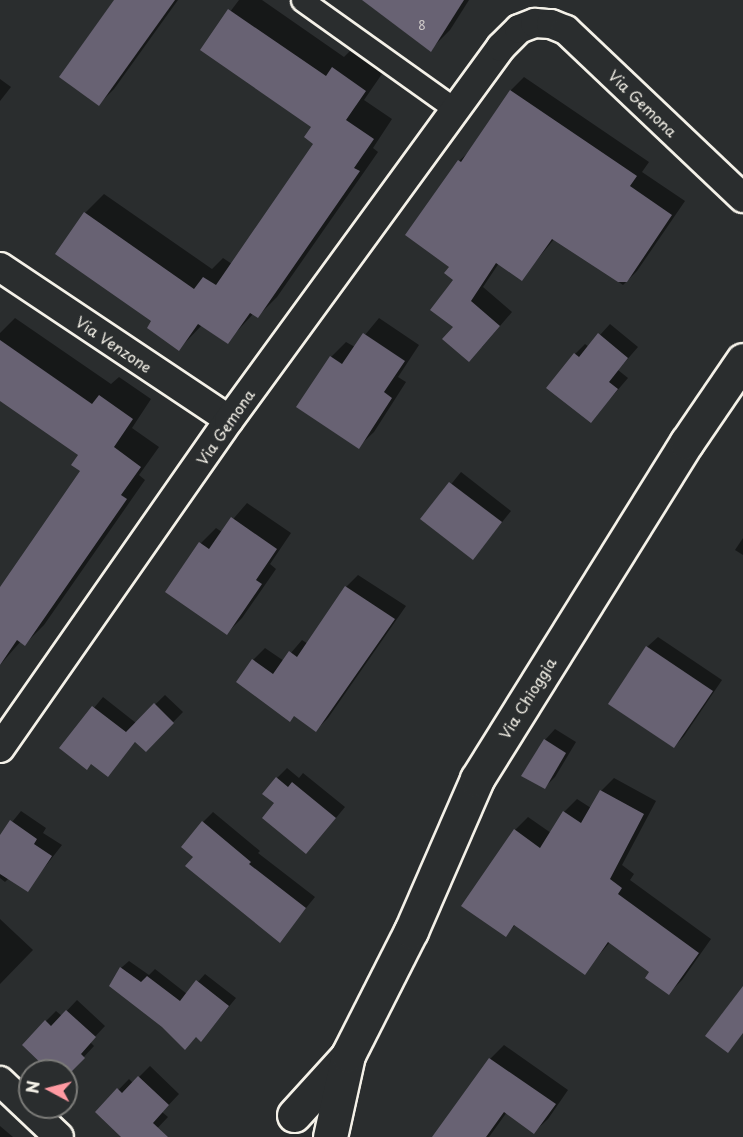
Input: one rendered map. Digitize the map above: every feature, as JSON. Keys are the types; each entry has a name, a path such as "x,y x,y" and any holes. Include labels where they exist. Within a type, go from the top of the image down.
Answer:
{"street":[{"path":"302,0 456,110"},
{"name":"Via Gemona","path":"0,747 229,420 501,47 538,11 551,24 566,30 743,198"},
{"name":"Via Venzone","path":"0,267 229,420"},
{"name":"Via Chioggia","path":"330,1137 348,1055 411,931 477,779 680,452 743,360"},
{"name":"Via Chioggia","path":"285,1126 348,1055"},
{"path":"0,1081 59,1137"},
{"name":"Via Chioggia","path":"285,1126 310,1114 323,1122 330,1137"}],"building":[{"path":"114,0 175,0 99,106 59,77"},
{"path":"362,0 464,0 431,52"},
{"path":"228,9 326,76 332,67 366,91 346,120 374,139 354,168 360,171 258,318 250,313 228,344 198,324 179,351 147,328 151,321 55,254 84,212 194,289 203,277 216,285 313,144 304,137 311,127 200,50"},
{"path":"510,90 637,176 630,186 672,215 627,282 618,282 552,239 522,281 496,263 471,301 500,326 469,362 442,339 453,327 430,310 453,280 444,273 449,267 405,235 458,160 461,162"},
{"path":"363,333 405,361 384,392 392,398 359,449 296,407 330,356 342,364"},
{"path":"598,333 628,358 609,382 618,389 591,423 546,388 574,353 579,357"},
{"path":"0,340 92,404 99,395 133,419 114,447 141,467 121,495 127,499 25,646 17,640 0,665 0,587 80,471 71,465 78,455 0,401"},
{"path":"449,482 502,522 473,560 420,519"},
{"path":"231,517 277,549 256,580 262,584 227,635 165,592 199,542 209,549"},
{"path":"345,586 395,619 316,732 294,716 290,722 236,682 252,659 273,674 289,651 297,657"},
{"path":"646,646 713,691 674,748 608,704"},
{"path":"154,703 174,723 146,752 135,742 108,777 91,764 87,770 59,748 92,706 126,732"},
{"path":"544,739 566,753 545,789 521,776"},
{"path":"276,777 288,787 292,782 336,818 306,854 262,818 274,803 262,794"},
{"path":"600,790 644,814 610,879 622,888 618,894 699,953 669,995 645,978 649,972 608,942 585,975 514,925 506,937 461,906 514,829 540,848 563,811 581,823"},
{"path":"10,820 37,839 34,844 52,856 28,892 0,874 0,835"},
{"path":"202,821 251,862 249,864 306,908 280,943 185,866 193,857 181,847"},
{"path":"120,967 141,982 147,976 180,1001 196,980 229,1006 201,1042 196,1037 185,1050 162,1027 109,986"},
{"path":"743,986 743,1033 728,1053 705,1036"},
{"path":"66,1010 96,1037 81,1054 85,1058 78,1065 78,1059 37,1059 22,1045 45,1020 51,1026"},
{"path":"489,1058 556,1104 534,1134 504,1112 486,1137 432,1137"},
{"path":"138,1076 169,1105 153,1123 168,1137 121,1137 95,1112 117,1088 122,1093"}]}
